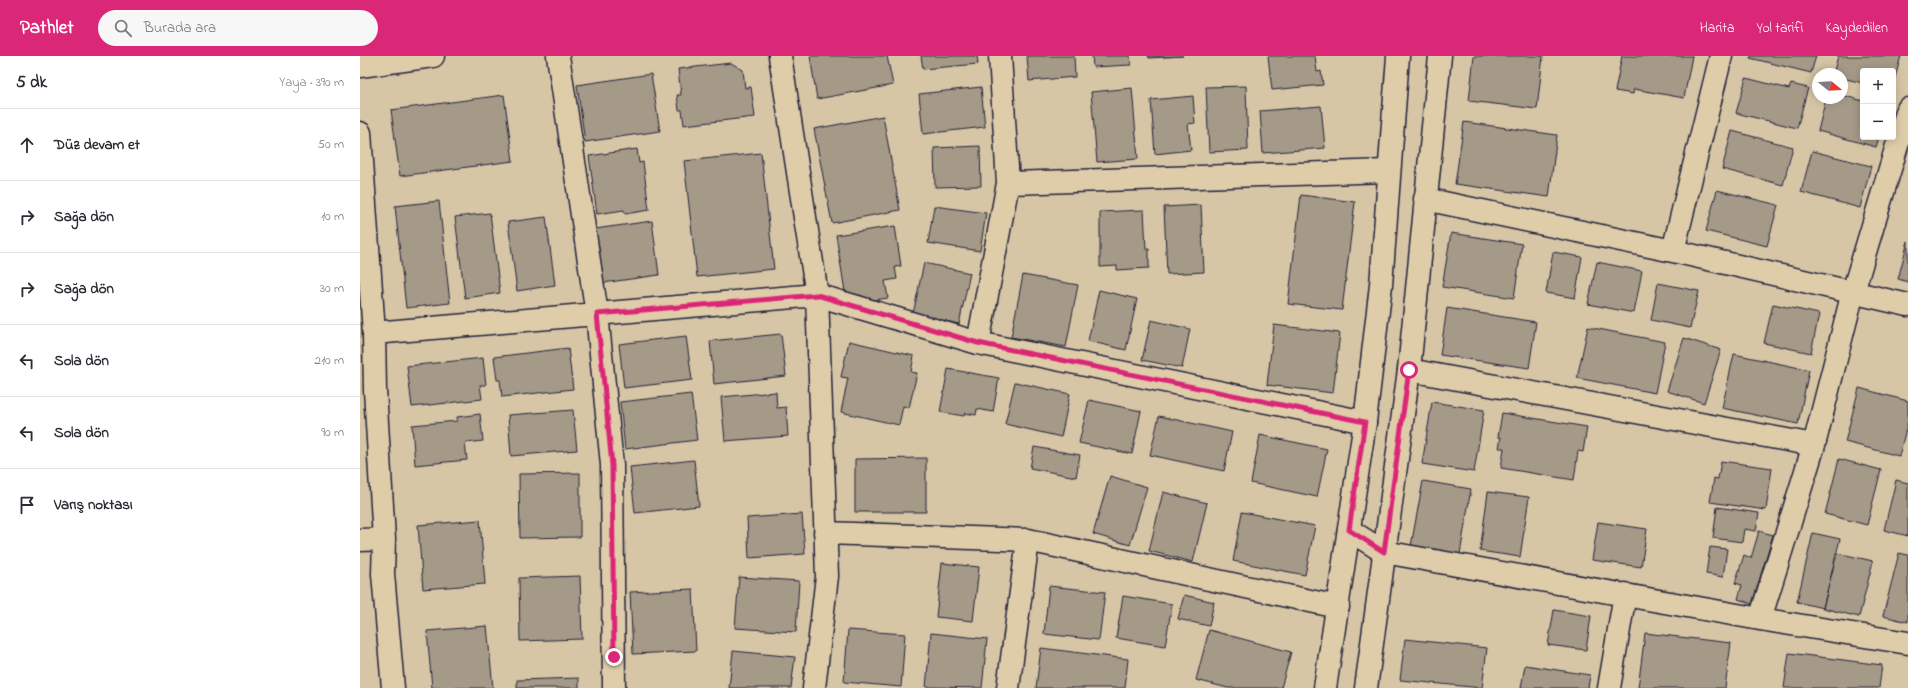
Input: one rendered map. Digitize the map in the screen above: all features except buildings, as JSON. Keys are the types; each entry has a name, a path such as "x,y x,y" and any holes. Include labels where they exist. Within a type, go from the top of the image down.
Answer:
{"street":[{"path":"360,66 434,56"},
{"path":"558,56 597,314 612,465 614,688"},
{"path":"780,56 817,295 828,576 814,688"},
{"path":"978,343 1008,183 1000,56"},
{"path":"1326,688 1365,422 1381,285 1388,171 1398,56"},
{"path":"1366,688 1409,370 1440,56"},
{"path":"1673,251 1722,56"},
{"path":"1760,619 1814,445 1854,292 1908,109"},
{"path":"360,133 374,333 375,390 384,539 383,574 393,688"},
{"path":"1008,183 1388,171"},
{"path":"1425,199 1673,251 1908,305"},
{"path":"374,333 817,295 978,343 1365,422"},
{"path":"1409,370 1814,445"},
{"path":"1349,530 1384,552 1760,619 1908,643"},
{"path":"826,533 1028,540 1338,607"},
{"path":"360,540 384,539"},
{"path":"1008,688 1028,540"},
{"path":"1609,688 1626,594"}],"route":[{"path":"614,657 612,465 597,314 817,295 978,343 1365,422 1349,530 1384,552 1409,370"}]}
